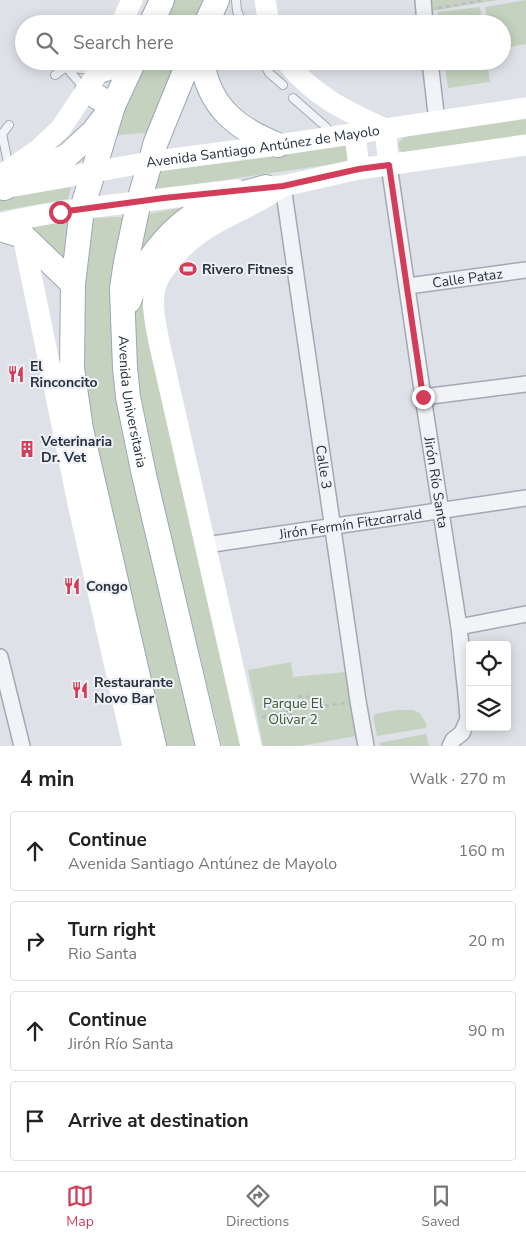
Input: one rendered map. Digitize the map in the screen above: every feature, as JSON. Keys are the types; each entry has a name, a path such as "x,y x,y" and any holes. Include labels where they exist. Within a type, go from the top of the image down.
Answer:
{"main road":[{"path":"125,15 132,0"},
{"path":"156,15 162,0"},
{"path":"210,15 216,0"},
{"path":"265,0 268,15"},
{"path":"4,181 61,128 87,91 99,70"},
{"path":"92,521 72,368 73,284 82,209 113,106 130,70"},
{"name":"Avenida Universitaria","path":"185,70 149,162 139,201 122,288 125,367 130,406 144,475 208,746"},
{"path":"203,70 212,93 220,107 232,121 262,139 278,145"},
{"path":"294,70 302,80 323,97 385,129 389,165"},
{"path":"87,91 113,106"},
{"path":"4,181 68,155 93,132 113,106"},
{"name":"Avenida Santiago Antúnez de Mayolo","path":"4,181 92,172 149,162 526,108"},
{"path":"355,133 359,169"},
{"path":"123,317 140,274 154,254 183,222 224,199 359,169 526,145"},
{"path":"0,224 27,216 139,201 274,187"},
{"path":"251,746 159,342 154,311 154,290 160,274 182,245 212,224 270,195 274,187"},
{"path":"0,229 23,236 73,284"},
{"path":"23,236 124,661 154,746"},
{"path":"124,661 133,746"}],"street":[{"path":"431,70 437,122"},
{"name":"Jirón Río Santa","path":"389,165 459,627 468,719 462,733 453,740 450,746"},
{"name":"Calle 3","path":"274,187 332,527 366,746"},
{"name":"Calle Pataz","path":"408,286 526,270"},
{"path":"423,397 526,384"},
{"name":"Jirón Fermín Fitzcarrald","path":"206,545 526,498"},
{"path":"459,627 526,614"},
{"path":"0,657 22,746"}],"lane":[{"path":"236,0 239,15"},
{"path":"55,75 62,70"},
{"path":"69,70 87,91"},
{"path":"268,70 282,85"},
{"path":"293,98 326,127 333,136"},
{"path":"4,181 2,134 9,124"}],"path":[{"path":"424,11 486,0"},
{"path":"304,696 312,699 317,707 316,716 306,724 294,720 290,711 290,707 295,699 304,696"},
{"path":"317,707 358,701"},
{"path":"245,720 290,711"}],"green space":[{"path":"168,0 207,0 201,15 162,15"},
{"path":"430,0 498,0 431,11"},
{"path":"526,0 526,44 511,46 511,15 486,15 485,7"},
{"path":"480,7 481,15 438,15 438,12"},
{"path":"137,70 177,70 152,132 111,136"},
{"path":"445,70 488,70 490,82 448,88"},
{"path":"526,119 526,136 405,154 399,150 398,143 404,137"},
{"path":"342,145 347,147 349,154 347,162 148,191 154,171"},
{"path":"71,187 68,199 0,211 0,199"},
{"path":"209,202 133,271 144,215"},
{"path":"72,216 65,263 28,231 34,221"},
{"path":"124,217 117,269 200,746 164,746 79,371 88,218"},
{"path":"149,287 240,746 222,746 142,418 132,337 132,310"},
{"name":"Parque El Olivar 2","path":"291,662 293,677 345,672 356,736 300,746 263,746 248,670"},
{"path":"396,710 413,710 420,713 427,725 426,728 377,736 373,717 375,714"},
{"path":"426,734 429,746 380,746 379,743"}],"place":[{"name":"Rivero Fitness","path":"188,269"},
{"name":"El Rinconcito","path":"16,374"},
{"name":"Veterinaria Dr. Vet","path":"27,449"},
{"name":"Congo","path":"72,586"},
{"name":"Restaurante Novo Bar","path":"80,690"}],"route":[{"path":"60,212 164,198 283,186 359,169 389,165 423,397"}]}
